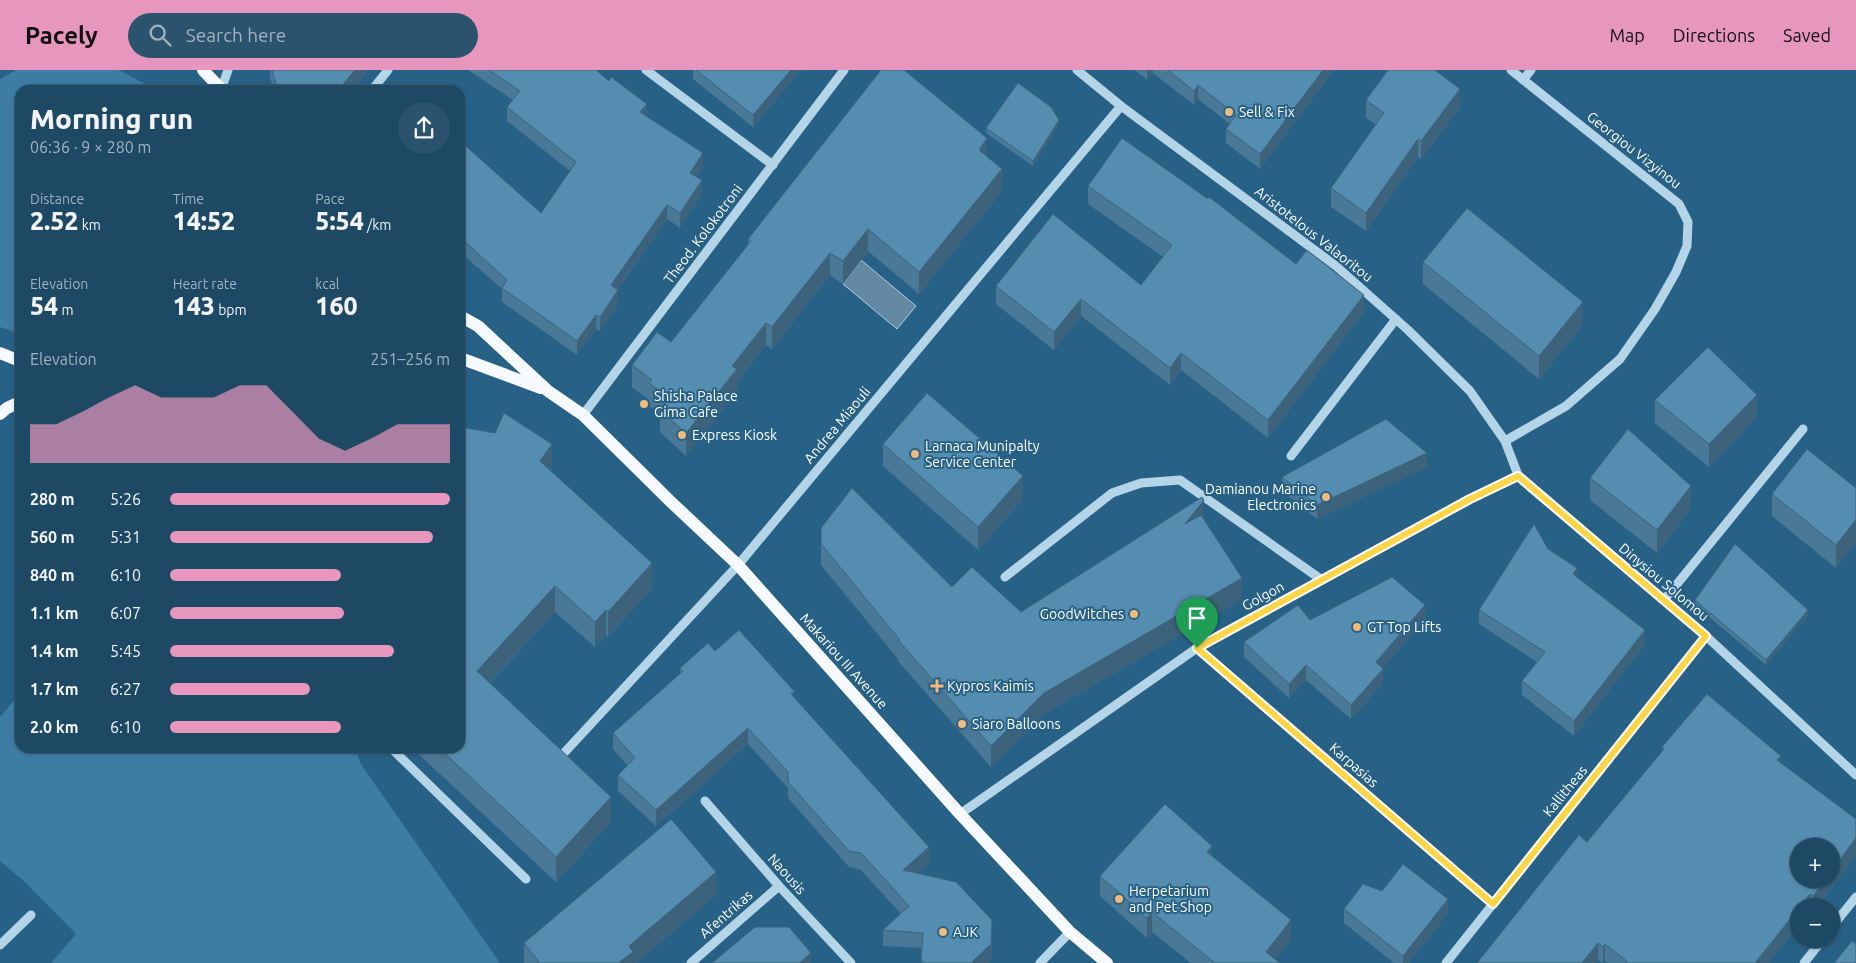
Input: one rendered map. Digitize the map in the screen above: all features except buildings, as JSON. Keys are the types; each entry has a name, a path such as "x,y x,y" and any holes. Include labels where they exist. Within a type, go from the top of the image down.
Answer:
{"main road":[{"path":"203,70 217,85"},
{"name":"Makariou III Avenue","path":"465,319 478,326 548,391 583,415 738,565 960,814 1070,932 1106,963"},
{"path":"0,353 15,358"},
{"name":"Makariou III Avenue","path":"465,360 548,391"},
{"path":"0,414 15,404"}],"street":[{"path":"224,85 228,70"},
{"path":"376,85 388,70"},
{"path":"646,70 773,165"},
{"name":"Theod. Kolokotroni","path":"583,415 844,70"},
{"name":"Aristotelous Valaoritou","path":"1077,70 1121,106 1336,266 1396,319 1470,391 1505,441 1518,476"},
{"name":"Georgiou Vizyinou","path":"1505,441 1566,406 1620,359 1654,309 1676,272 1686,246 1688,222 1679,204 1511,70"},
{"path":"1523,80 1531,70"},
{"name":"Andrea Miaouli","path":"564,753 738,565 1121,106"},
{"path":"1291,456 1396,319"},
{"path":"1664,600 1803,429"},
{"name":"Dinysiou Solomou","path":"1518,476 1706,636 1856,775"},
{"name":"Golgon","path":"960,814 1197,648 1461,504 1518,476"},
{"path":"1005,576 1112,494 1141,482 1180,480 1322,580"},
{"name":"Kallitheas","path":"1446,963 1706,636"},
{"name":"Karpasias","path":"1197,648 1493,904"},
{"path":"396,753 526,879"},
{"name":"Naousis","path":"705,801 779,886 851,963"},
{"name":"Afentrikas","path":"691,963 779,886"},
{"path":"1840,917 1856,897"},
{"path":"0,945 31,915"},
{"path":"1040,963 1070,932"},
{"path":"1804,963 1816,948"}],"shaded area":[{"path":"16,70 119,70 147,85 15,85 15,332 0,327 0,79"},
{"path":"861,260 916,306 897,329 843,284"},
{"path":"15,699 15,753 357,753 360,763 500,963 51,963 76,934 25,882 0,861 0,717"}],"place":[{"name":"Sell & Fix","path":"1229,112"},
{"name":"Shisha Palace Gima Cafe","path":"644,404"},
{"name":"Express Kiosk","path":"682,435"},
{"name":"Larnaca Munipalty Service Center","path":"915,454"},
{"name":"Damianou Marine Electronics","path":"1326,497"},
{"name":"GoodWitches","path":"1134,614"},
{"name":"GT Top Lifts","path":"1357,627"},
{"name":"Kypros Kaimis","path":"937,686"},
{"name":"Siaro Balloons","path":"962,724"},
{"name":"Herpetarium and Pet Shop","path":"1119,899"},
{"name":"AJK","path":"943,932"}],"route":[{"path":"1518,476 1706,636 1493,904 1197,648 1470,499 1518,476"}]}
